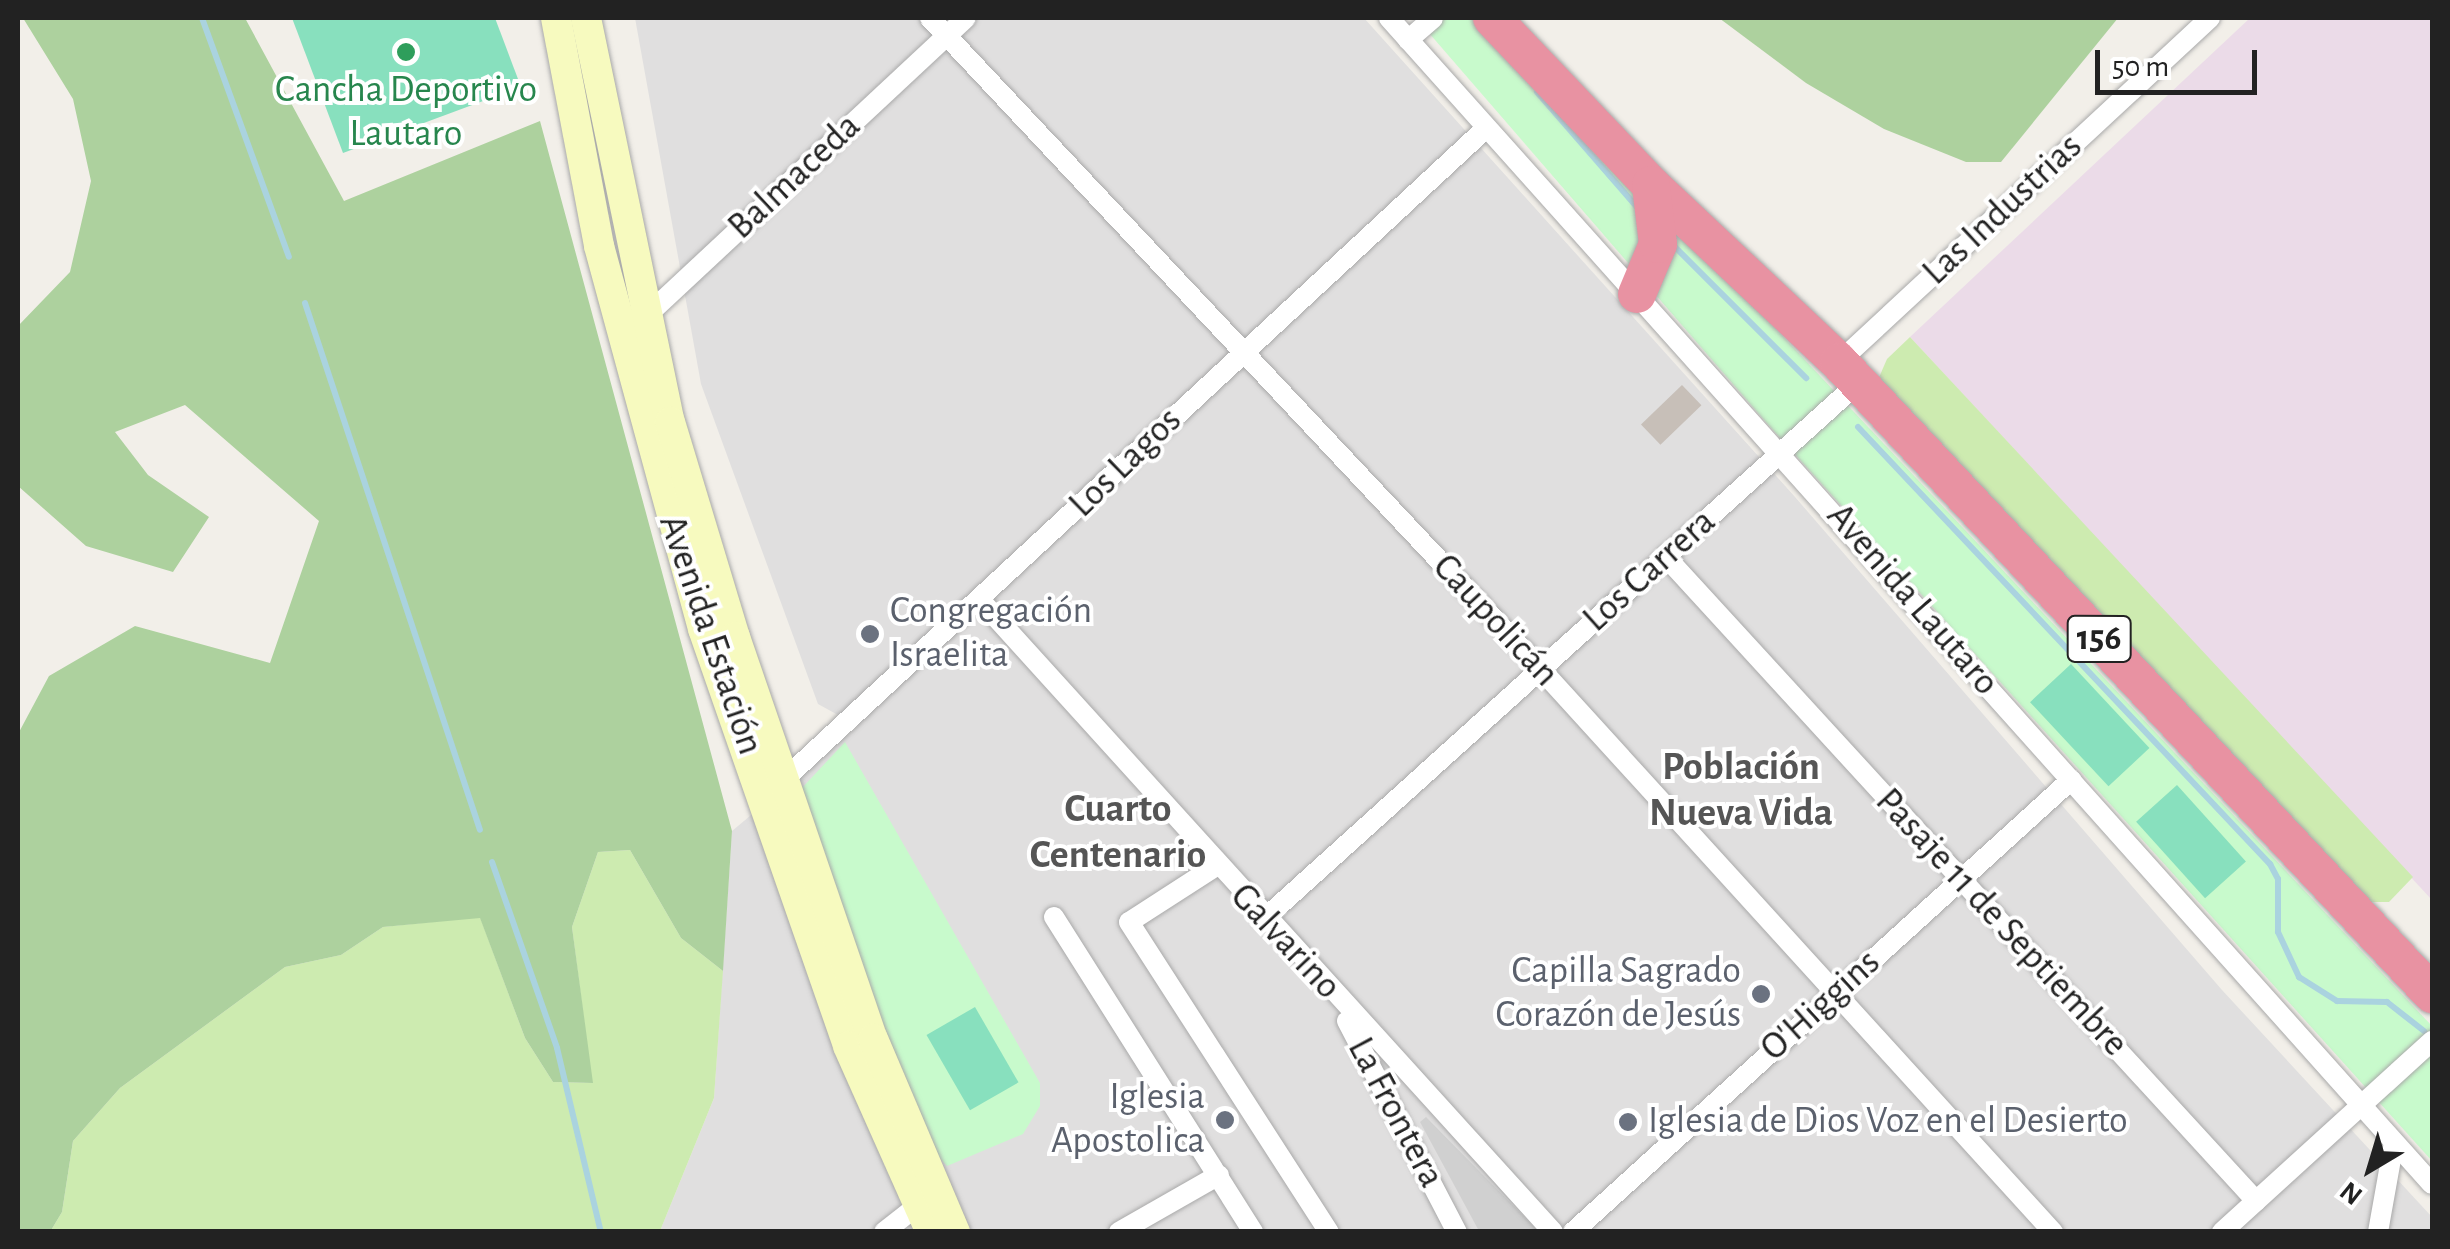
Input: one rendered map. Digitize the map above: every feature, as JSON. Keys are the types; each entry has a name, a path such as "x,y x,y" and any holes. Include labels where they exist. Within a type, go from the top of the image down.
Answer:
{"highway":[{"name":"156","path":"1492,18 1651,185 1798,320 2432,994"},
{"name":"156","path":"1524,18 1768,274 1798,320"},
{"path":"1637,294 1658,244 1651,185"}],"street":[{"name":"Avenida Estación","path":"556,18 597,156 634,326 724,601 776,787 873,1039 929,1209 955,1232"},
{"name":"Avenida Estación","path":"586,18 597,156"},
{"name":"Caupolicán","path":"930,18 1542,670 2053,1232"},
{"name":"Balmaceda","path":"634,326 966,18"},
{"name":"Avenida Lautaro","path":"1389,18 2432,1184"},
{"path":"1408,40 1433,18"},
{"name":"Las Industrias","path":"1849,373 2210,18"},
{"name":"Los Lagos","path":"776,787 982,602 1243,348 1485,128"},
{"name":"Los Carrera","path":"1264,918 1781,452 1849,373"},
{"name":"Pasaje 11 de Septiembre","path":"1665,556 2256,1201"},
{"name":"Galvarino","path":"982,602 1216,866 1554,1232"},
{"name":"O'Higgins","path":"1573,1232 2070,780"},
{"path":"1216,866 1129,922 1328,1232"},
{"path":"1054,917 1253,1232"},
{"name":"La Frontera","path":"1333,994 1457,1232"},
{"path":"2222,1232 2432,1041"},
{"path":"2378,1232 2394,1142"},
{"path":"1119,1232 1218,1175"},
{"path":"884,1232 929,1209"}],"shaded area":[{"path":"635,18 1364,18 1795,497 2222,990 2432,1217 2432,1231 660,1231 714,1098 732,831 858,726 818,704 701,384"},
{"path":"2250,18 2432,18 2432,900 1910,337"},
{"path":"1426,1117 1538,1231 1479,1231 1420,1122"}],"green space":[{"path":"23,18 245,18 344,201 540,121 732,831 723,971 681,938 630,850 598,852 572,927 593,1083 553,1082 525,1038 480,918 383,927 341,955 285,967 120,1088 73,1141 62,1212 50,1232 18,1231 18,734 49,676 135,626 270,663 319,521 185,405 115,432 148,475 209,517 173,572 86,546 18,486 18,326 70,272 91,181 73,99"},
{"name":"Cancha Deportivo Lautaro","path":"292,18 495,18 521,87 343,153"},
{"path":"1416,18 1483,18 2432,1026 2432,1161 1764,420"},
{"path":"1719,18 2118,18 2001,162 1966,162 1884,129 1806,83"},
{"path":"1910,337 2413,877 2389,902 2362,902 1877,382 1887,359"},
{"path":"2071,664 2149,748 2108,786 2030,702"},
{"path":"845,742 1040,1083 1040,1106 1023,1134 947,1166 930,1148 894,1066 801,789"},
{"path":"2177,785 2246,862 2205,898 2136,822"},
{"path":"630,850 681,938 723,971 714,1098 660,1231 50,1232 62,1212 73,1141 120,1088 285,967 341,955 383,927 480,917 525,1038 553,1082 592,1083 572,927 598,852"},
{"path":"975,1007 1019,1082 970,1110 927,1035"}],"building":[{"path":"1682,385 1701,405 1660,445 1641,425"}],"waterway":[{"path":"202,18 289,257"},
{"path":"1537,92 1637,207"},
{"path":"1674,246 1806,378"},
{"path":"305,303 480,830"},
{"path":"1858,427 2270,864 2278,879 2278,932 2299,977 2337,1001 2387,1002 2424,1031"},
{"path":"492,862 557,1048 601,1232"}],"place":[{"name":"Cancha Deportivo Lautaro","path":"406,52"},
{"name":"Congregación Israelita","path":"870,634"},
{"name":"Capilla Sagrado Corazón de Jesús","path":"1761,994"},
{"name":"Iglesia Apostolica","path":"1225,1120"},
{"name":"Iglesia de Dios Voz en el Desierto","path":"1628,1122"}],"district":[{"name":"Población Nueva Vida","path":"1741,790"},
{"name":"Cuarto Centenario","path":"1118,832"}]}
